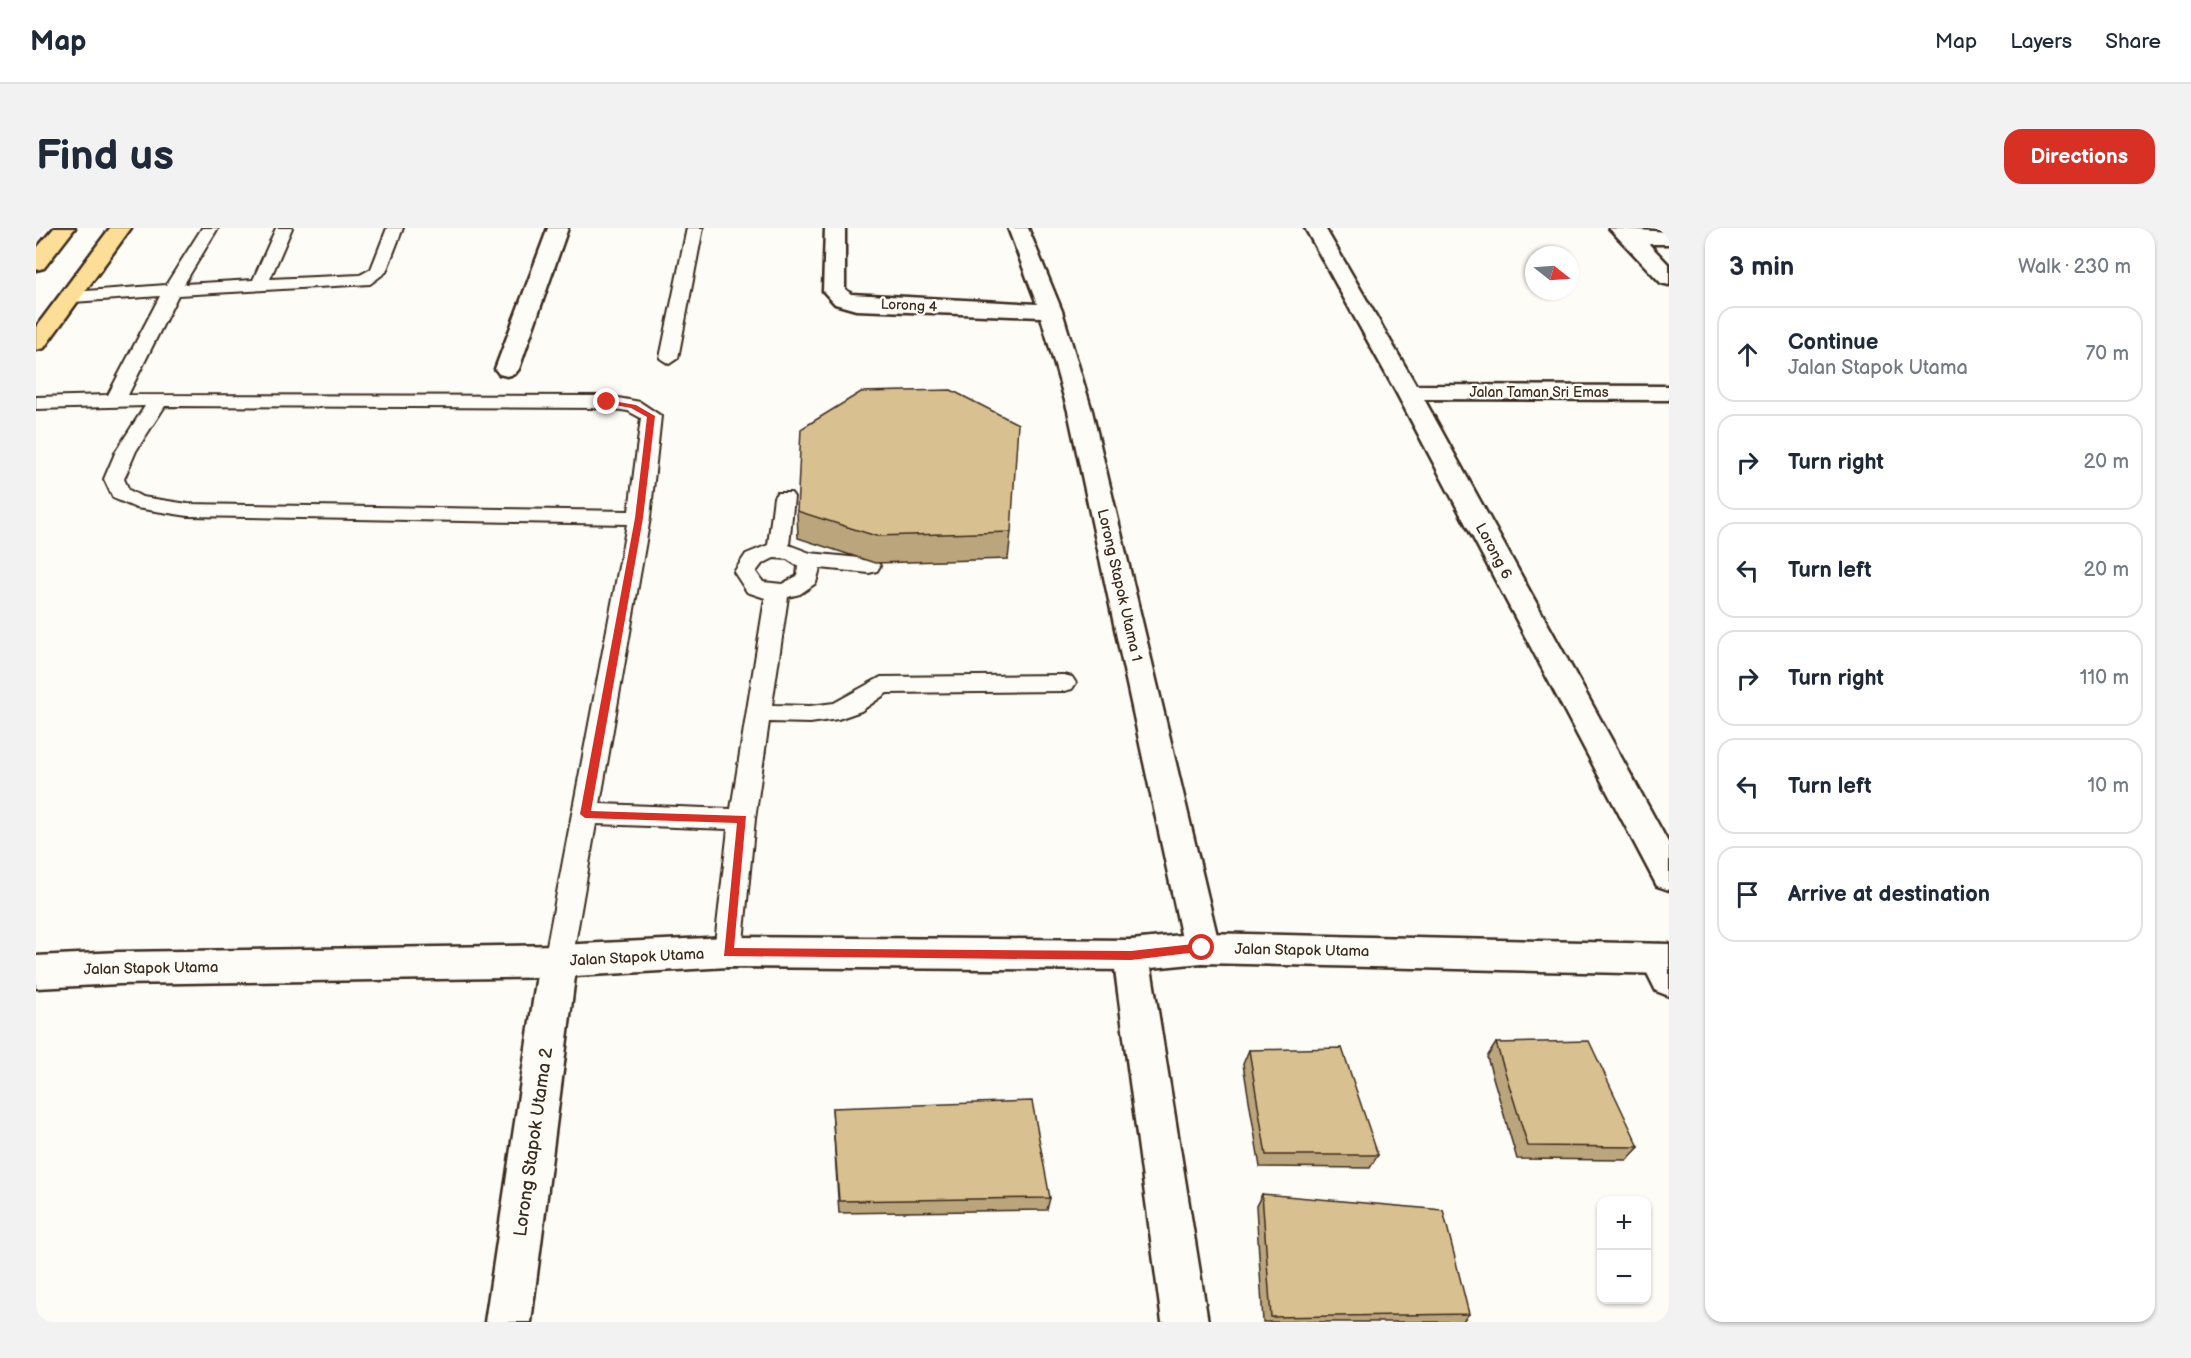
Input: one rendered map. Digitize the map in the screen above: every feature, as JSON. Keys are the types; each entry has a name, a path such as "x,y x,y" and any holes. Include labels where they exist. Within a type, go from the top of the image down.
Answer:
{"highway":[{"path":"36,263 65,228"},
{"path":"36,343 73,297 122,228"}],"street":[{"path":"507,369 558,228"},
{"name":"Lorong 4","path":"835,228 834,291 843,299 856,303 1051,311"},
{"name":"Lorong Stapok Utama 1","path":"1018,228 1051,311 1080,411 1202,948"},
{"name":"Lorong 6","path":"1315,228 1408,392 1669,876"},
{"path":"1625,233 1669,238"},
{"path":"1625,233 1669,278"},
{"name":"Jalan Taman Sri Emas","path":"1408,392 1669,393"},
{"name":"Jalan Stapok Utama","path":"36,972 120,968 558,962 728,952 1131,955 1202,948 1666,966"},
{"path":"1131,955 1185,1322"},
{"name":"Lorong Stapok Utama 2","path":"508,1322 558,962"}],"lane":[{"path":"115,401 172,290 210,228"},
{"path":"259,285 284,228"},
{"path":"73,297 364,280 378,272 395,228"},
{"path":"669,358 695,228"},
{"path":"159,400 126,451 114,479 120,494 136,502 188,510 639,518"},
{"path":"36,403 159,400 607,402 633,406 651,416 639,518 558,962"},
{"path":"778,551 784,497"},
{"path":"806,560 811,572 803,584 777,593 767,592 751,584 745,572 752,559 768,552 778,551 789,552 806,560 869,566"},
{"path":"728,952 742,819 777,593"},
{"path":"760,713 834,714 863,701 881,685 1064,683"},
{"path":"585,814 742,819"}],"building":[{"path":"951,390 1018,424 1011,532 876,536 797,511 801,429 861,392"},
{"path":"1589,1041 1639,1147 1528,1146 1496,1043"},
{"path":"1342,1048 1378,1155 1266,1155 1249,1050"},
{"path":"1032,1101 1050,1198 839,1201 832,1108"},
{"path":"1262,1194 1443,1210 1469,1314 1271,1317"}],"route":[{"path":"607,402 633,406 651,416 639,518 585,814 742,819 728,952 1131,955 1202,948"}]}
